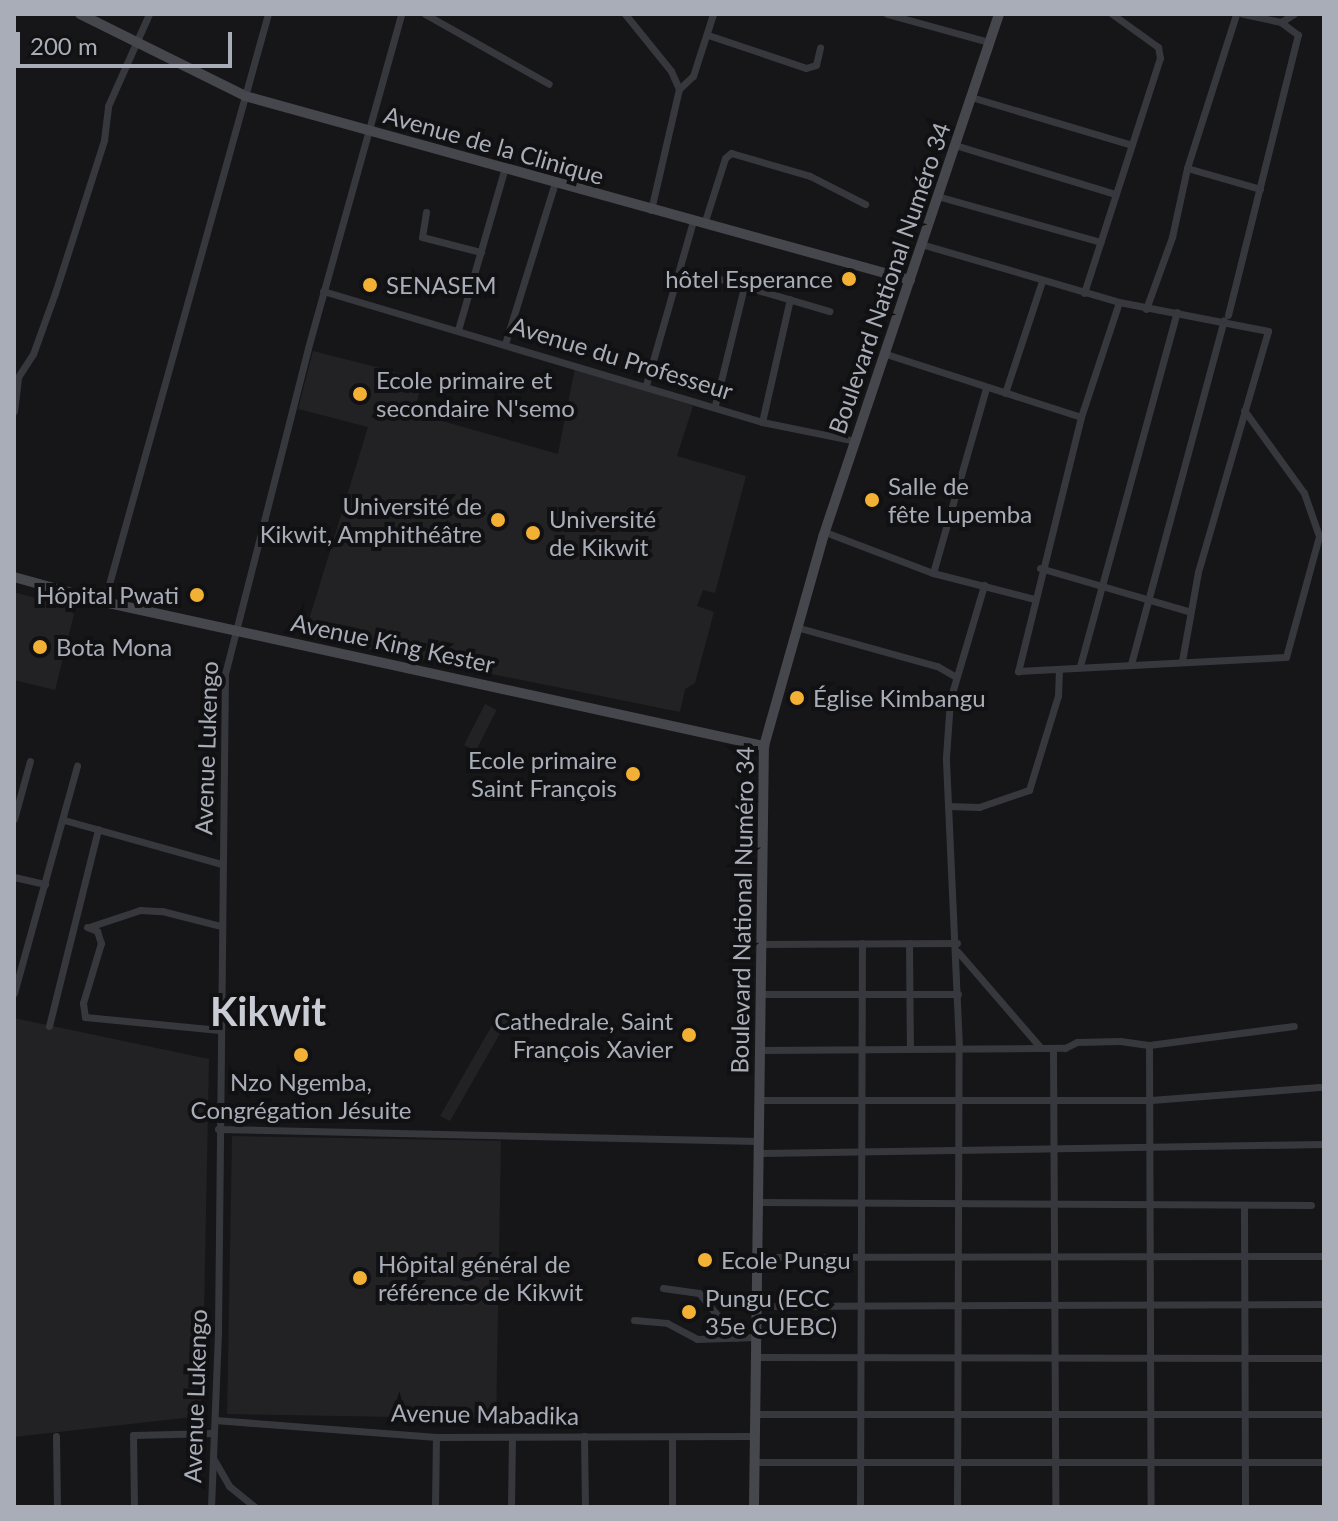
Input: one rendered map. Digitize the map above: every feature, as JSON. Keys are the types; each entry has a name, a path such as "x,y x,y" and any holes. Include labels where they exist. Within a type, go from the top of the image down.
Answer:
{"street":[{"name":"Avenue de la Clinique","path":"80,14 245,96 910,280"},
{"path":"14,411 18,377 44,322 104,140 108,106 149,14"},
{"path":"104,602 268,14"},
{"name":"Avenue Lukengo","path":"211,1507 215,1420 223,703 233,628 401,14"},
{"path":"425,14 549,84"},
{"path":"625,14 671,71 679,89"},
{"path":"651,210 679,89 693,76 713,14"},
{"path":"887,14 989,42"},
{"name":"Boulevard National Numéro 34","path":"754,1507 764,746 794,627 999,14"},
{"path":"1084,293 1160,52 1112,14"},
{"path":"1131,664 1260,189 1298,35 1281,22 1239,14 1187,168 1172,237 1146,309"},
{"path":"1281,22 1294,14"},
{"path":"708,35 806,68 816,65 820,47"},
{"path":"971,97 1129,144"},
{"path":"955,145 1115,194"},
{"path":"646,385 698,223 725,158 731,153 810,176 865,204"},
{"path":"458,330 505,167"},
{"path":"1187,168 1260,189"},
{"path":"505,344 555,182"},
{"path":"937,196 1101,242"},
{"path":"426,212 422,237 481,252"},
{"path":"921,244 1146,309 1226,317 1268,331 1191,612 1182,661"},
{"path":"720,279 829,311"},
{"path":"1005,393 1042,281"},
{"path":"715,405 744,287"},
{"name":"Avenue du Professeur","path":"323,291 715,405 762,422 855,441"},
{"path":"762,422 790,299"},
{"path":"1119,302 1081,417 1040,568 1018,671 1286,657 1317,553 1319,536 1304,493 1244,410"},
{"path":"1080,666 1177,312"},
{"path":"886,354 1081,417"},
{"path":"933,573 986,388"},
{"path":"825,532 933,573 1034,599"},
{"path":"1040,568 1191,612"},
{"name":"Avenue King Kester","path":"14,577 104,602 764,746"},
{"path":"14,583 29,581"},
{"path":"957,1507 958,952 946,757 956,677 984,585"},
{"path":"794,627 937,666 956,677"},
{"path":"948,806 979,807 1029,790 1058,696 1059,670"},
{"path":"14,819 30,761"},
{"path":"14,993 77,766"},
{"path":"64,820 222,864"},
{"path":"49,1026 76,930 98,829"},
{"path":"14,877 45,884"},
{"path":"76,930 140,910 221,926"},
{"path":"87,927 97,931 101,943 83,1003 85,1017 219,1030"},
{"path":"860,1507 862,943"},
{"path":"909,943 910,1048"},
{"path":"760,944 957,943"},
{"path":"958,952 1040,1047"},
{"path":"759,994 958,994"},
{"path":"759,1050 1053,1049 1092,1042 1149,1045 1294,1026"},
{"path":"1149,1045 1151,1507"},
{"path":"1053,1049 1055,1507"},
{"path":"758,1100 1151,1100 1320,1087"},
{"path":"218,1129 758,1141"},
{"path":"758,1153 1324,1144"},
{"path":"757,1202 1311,1205"},
{"path":"1244,1207 1245,1507"},
{"path":"756,1257 1324,1256"},
{"path":"663,1288 699,1293 736,1338"},
{"path":"756,1306 1324,1304"},
{"path":"634,1320 667,1323 697,1339 756,1337"},
{"path":"756,1357 860,1360 1324,1358"},
{"path":"755,1414 1324,1414"},
{"name":"Avenue Mabadika","path":"215,1420 436,1437 755,1436"},
{"path":"134,1507 133,1435 214,1433"},
{"path":"56,1436 57,1507"},
{"path":"584,1436 585,1507"},
{"path":"435,1507 436,1437"},
{"path":"511,1507 512,1437"},
{"path":"672,1437 672,1507"},
{"path":"213,1458 229,1486 255,1507"},
{"path":"755,1462 1324,1462"}],"shaded area":[{"name":"Université de Kikwit","path":"313,351 423,379 414,413 558,454 575,368 693,406 677,456 746,476 715,593 703,590 697,606 714,612 695,683 685,689 680,712 304,636 368,427 298,409"},
{"name":"Bota Mona","path":"14,592 65,606 74,614 55,690 14,680"},
{"path":"485,704 497,710 476,751 464,745"},
{"path":"502,1008 532,1025 527,1034 506,1023 450,1121 440,1116"},
{"path":"14,1018 209,1059 202,1416 14,1437"},
{"name":"Hôpital général de référence de Kikwit","path":"232,1136 501,1141 496,1419 227,1414"}],"place":[{"name":"hôtel Esperance","path":"849,279"},
{"name":"SENASEM","path":"370,285"},
{"name":"Ecole primaire et secondaire N'semo","path":"360,394"},
{"name":"Salle de fête Lupemba","path":"872,500"},
{"name":"Université de Kikwit, Amphithéâtre","path":"498,520"},
{"name":"Université de Kikwit","path":"533,533"},
{"name":"Hôpital Pwati","path":"197,595"},
{"name":"Bota Mona","path":"40,647"},
{"name":"Église Kimbangu","path":"797,698"},
{"name":"Ecole primaire Saint François","path":"633,774"},
{"name":"Cathedrale, Saint François Xavier","path":"689,1035"},
{"name":"Nzo Ngemba, Congrégation Jésuite","path":"301,1055"},
{"name":"Ecole Pungu","path":"705,1260"},
{"name":"Hôpital général de référence de Kikwit","path":"360,1278"},
{"name":"Pungu (ECC 35e CUEBC)","path":"689,1312"}],"district":[{"name":"Kikwit","path":"268,1011"}]}
